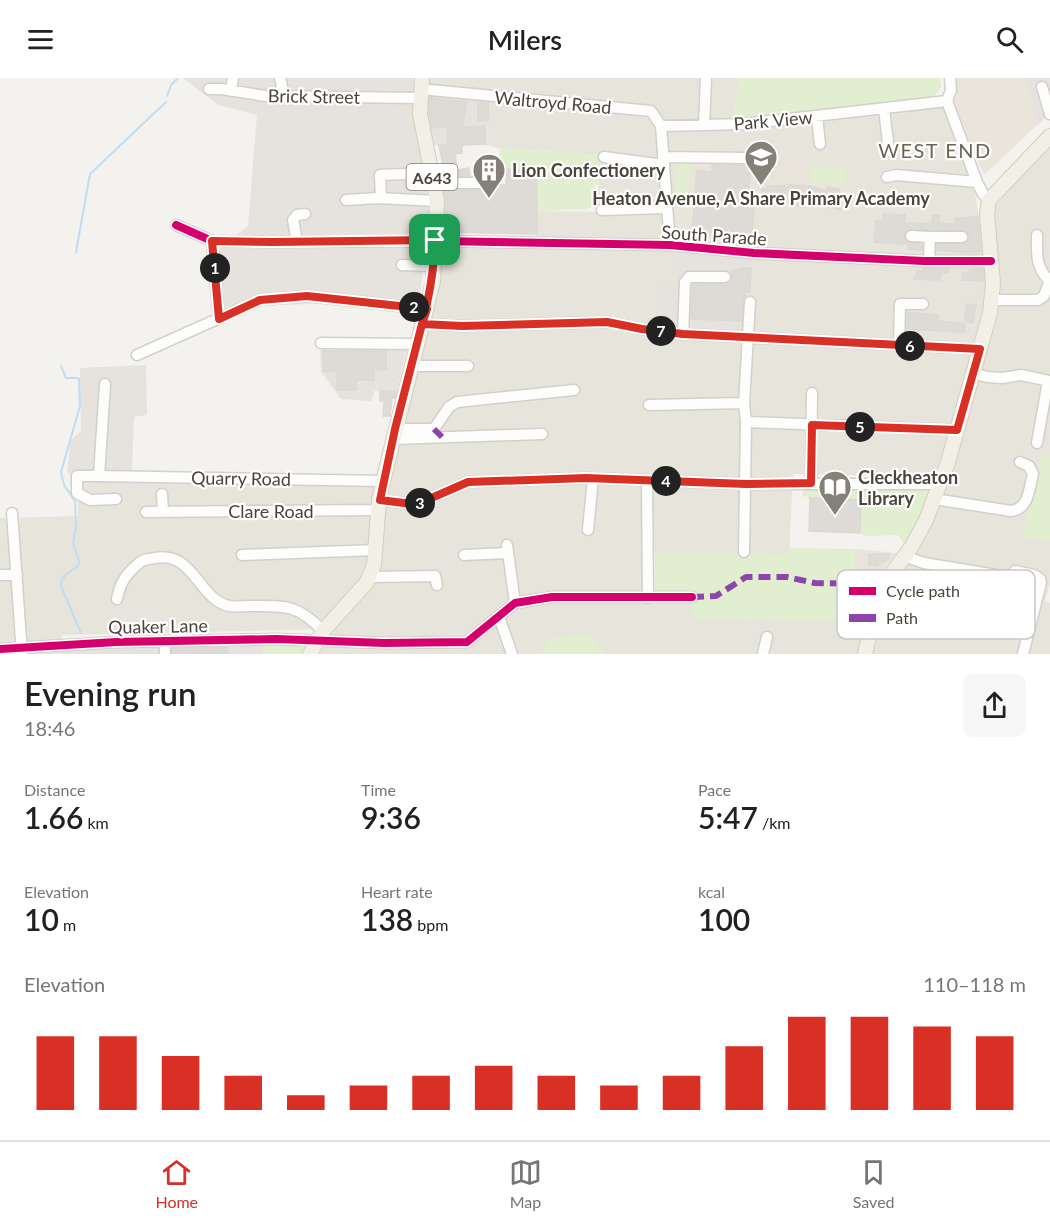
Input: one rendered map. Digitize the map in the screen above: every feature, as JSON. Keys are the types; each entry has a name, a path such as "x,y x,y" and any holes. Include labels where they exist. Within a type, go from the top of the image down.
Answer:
{"main road":[{"name":"A643","path":"310,654 320,636 369,577 374,565 383,481 433,282 437,201 420,114 420,88"},
{"path":"890,570 904,556 926,520 957,430 980,349 992,300 993,283 988,200 1050,136"},
{"path":"865,654 867,639"}],"street":[{"path":"231,91 233,78"},
{"path":"280,78 284,96"},
{"path":"704,125 706,78"},
{"path":"950,78 951,90 947,101 977,182 988,200"},
{"path":"1042,87 1050,114"},
{"name":"Brick Street","path":"209,89 264,96 284,96 420,88"},
{"name":"Waltroyd Road","path":"420,88 651,111 661,126"},
{"name":"Park View","path":"661,126 745,124 947,101"},
{"path":"884,109 888,151"},
{"path":"817,117 820,144"},
{"path":"661,126 670,245"},
{"path":"604,157 664,161 748,158"},
{"path":"892,172 977,182"},
{"path":"381,198 380,175 485,183"},
{"path":"346,200 381,198 437,201"},
{"path":"602,210 668,208"},
{"path":"297,242 293,220 297,215 305,214"},
{"path":"176,225 212,241 219,319"},
{"path":"992,300 1038,300 1044,296 1050,281 1042,273 1036,260 1037,235"},
{"path":"911,236 962,237"},
{"path":"929,261 930,237"},
{"name":"South Parade","path":"212,241 435,240 670,245 754,253 929,261 991,261"},
{"path":"402,264 434,266"},
{"path":"683,334 685,282 689,277 725,277"},
{"path":"137,356 260,300 307,296 390,301 427,309"},
{"path":"744,552 746,422 744,403 750,302"},
{"path":"899,346 900,304 923,304"},
{"path":"422,324 462,326 607,322 683,334 980,349"},
{"path":"321,343 417,344"},
{"path":"412,366 468,366"},
{"path":"973,373 1002,378 1021,375 1049,381 1037,443"},
{"path":"105,384 99,476 77,476 77,493 90,500 116,499"},
{"path":"394,434 434,429 448,407 457,402 574,390"},
{"path":"811,483 812,393"},
{"path":"649,405 744,403"},
{"path":"746,422 957,430"},
{"path":"394,434 542,434"},
{"path":"934,499 1017,510 1024,506 1033,474 1029,466 1020,462"},
{"name":"Quarry Road","path":"99,476 383,481"},
{"path":"588,530 589,478"},
{"name":"Clare Road","path":"146,512 420,503 468,482 589,478 746,484 939,484"},
{"path":"647,481 648,598"},
{"path":"162,494 163,512"},
{"path":"12,513 22,651"},
{"path":"463,556 508,549 515,603 552,597 692,597"},
{"path":"242,555 376,550"},
{"path":"117,599 126,574 142,560 162,556 185,564 217,600 228,606 284,606 298,610 311,618 320,636"},
{"path":"904,556 924,563 966,570"},
{"path":"0,575 17,575"},
{"path":"369,577 435,576 437,585"},
{"path":"1035,576 1040,579 1040,596 1035,608"},
{"name":"Quaker Lane","path":"0,649 22,651 116,642 320,636 384,643 467,642 515,603"},
{"path":"499,617 512,654"},
{"path":"763,654 767,637"},
{"path":"1023,654 1026,639"}],"shaded area":[{"path":"183,78 419,78 413,106 430,220 419,300 223,307 219,249 248,226 257,115 218,105"},
{"path":"427,78 739,78 733,128 945,107 975,193 980,226 1006,193 1050,147 1050,457 1042,455 1023,536 1050,541 1050,583 1045,601 1050,603 1050,654 316,654 331,629 62,635 59,654 0,654 0,518 78,516 77,479 389,480 421,355 440,245 536,247 537,211 598,212 599,155 486,145 491,90 428,86","holes":["793,474 937,477 921,517 888,570 1035,570 1035,639 837,639 837,618 697,603 643,604 643,553 789,554"]},
{"path":"944,78 1050,78 1050,113 984,175 945,87"},
{"path":"1026,78 1050,78 1050,113 1037,125"},
{"path":"425,95 490,102 486,145 431,145 424,114"},
{"name":"Heaton Avenue, A Share Primary Academy","path":"672,161 849,167 850,209 755,205 750,244 678,241"},
{"path":"680,252 753,256 746,333 661,326 664,282 677,282"},
{"path":"407,348 397,391 374,391 371,401 341,399 321,372 320,350"},
{"path":"146,365 147,415 134,417 132,473 77,479 67,472 71,440 81,431 80,368"},
{"path":"855,549 897,553 883,570 855,570"},
{"path":"277,642 304,647 301,654 59,654 60,649"}],"green space":[{"path":"739,78 940,78 941,87 932,99 733,122"},
{"path":"500,148 599,155 598,186 593,182 596,190 594,205 587,209 537,211 538,173 498,167"},
{"path":"677,161 691,162 689,196 676,195"},
{"path":"812,168 845,168 845,184 812,184"},
{"path":"1042,455 1050,457 1050,541 1022,536"},
{"path":"802,485 935,487 906,547 898,535 866,536 860,533 861,500 808,498 807,495 803,498"},
{"path":"789,548 855,549 855,570 837,570 837,621 692,618 692,590 655,592 655,553 788,554"},
{"path":"588,633 606,654 541,654 548,639"},
{"path":"262,642 304,647 301,654 262,654"}],"building":[{"path":"430,98 467,102 462,127 485,126 485,144 462,145 462,153 455,154 457,170 469,168 470,176 445,176 439,145 448,145 447,127 432,128 429,113"},
{"path":"478,103 488,103 489,120 478,121"},
{"path":"712,165 746,165 746,172 750,173 747,205 754,206 752,233 740,232 740,238 692,234 697,170 712,172"},
{"name":"Lion Confectionery","path":"507,169 537,173 537,234 444,232 446,201 444,190 485,190 492,185 506,185"},
{"path":"767,186 810,186 825,190 828,187 840,189 839,195 844,197 840,210 807,202 805,207 793,206 793,202 764,204 762,189 768,189"},
{"path":"883,214 905,215 904,223 932,224 933,215 939,216 939,224 955,224 955,218 978,217 981,251 968,253 937,250 937,244 966,243 969,234 962,230 907,230 904,235 905,240 922,244 922,250 908,249 908,244 874,242 876,221 883,221"},
{"path":"410,249 426,249 425,258 410,258"},
{"path":"740,268 751,268 750,292 746,292 743,301 741,321 691,319 693,285 731,284 732,270 740,270"},
{"path":"924,268 948,268 948,273 941,272 940,280 914,279 918,271 924,271"},
{"path":"983,269 984,281 962,280 962,273 969,273 969,270"},
{"path":"967,304 976,305 973,323 964,321"},
{"path":"907,312 938,315 938,321 965,324 965,332 907,329"},
{"path":"323,351 386,351 386,369 374,370 374,380 356,380 356,390 337,390 337,371 324,371"},
{"path":"380,391 396,391 395,398 392,398 390,416 383,416 384,401 380,401"},
{"name":"Cleckheaton Library","path":"810,498 861,500 860,533 809,531"},
{"path":"869,554 889,554 888,560 878,563 878,566 869,565"},
{"path":"228,647 228,654 172,654 172,648"}],"waterway":[{"path":"167,96 171,85 178,78"},
{"path":"76,252 90,174 166,102"},
{"path":"61,366 66,378 79,379 80,406 61,472 64,485 75,501 76,528 73,542 79,561 78,566 64,576 61,586 81,633"}],"marked path":[{"path":"434,429 442,437"},
{"path":"692,597 716,596 746,577 787,577 815,583 837,583"}],"cycle path":[{"path":"176,225 212,241 435,241 670,245 754,253 924,261 991,261"},
{"path":"0,649 116,642 276,639 384,643 467,642 515,603 552,597 692,597"}],"place":[{"name":"Heaton Avenue, A Share Primary Academy","path":"761,186"},
{"name":"Lion Confectionery","path":"489,199"},
{"name":"Cleckheaton Library","path":"835,516"}],"district":[{"name":"WEST END","path":"935,150"}],"route":[{"path":"435,240 212,241 219,319 260,300 307,296 427,309 422,324 395,429 380,500 420,503 468,482 586,478 746,484 811,483 812,425 957,430 980,349 683,334 607,322 462,326 422,324 427,309 433,282 435,240"}]}
